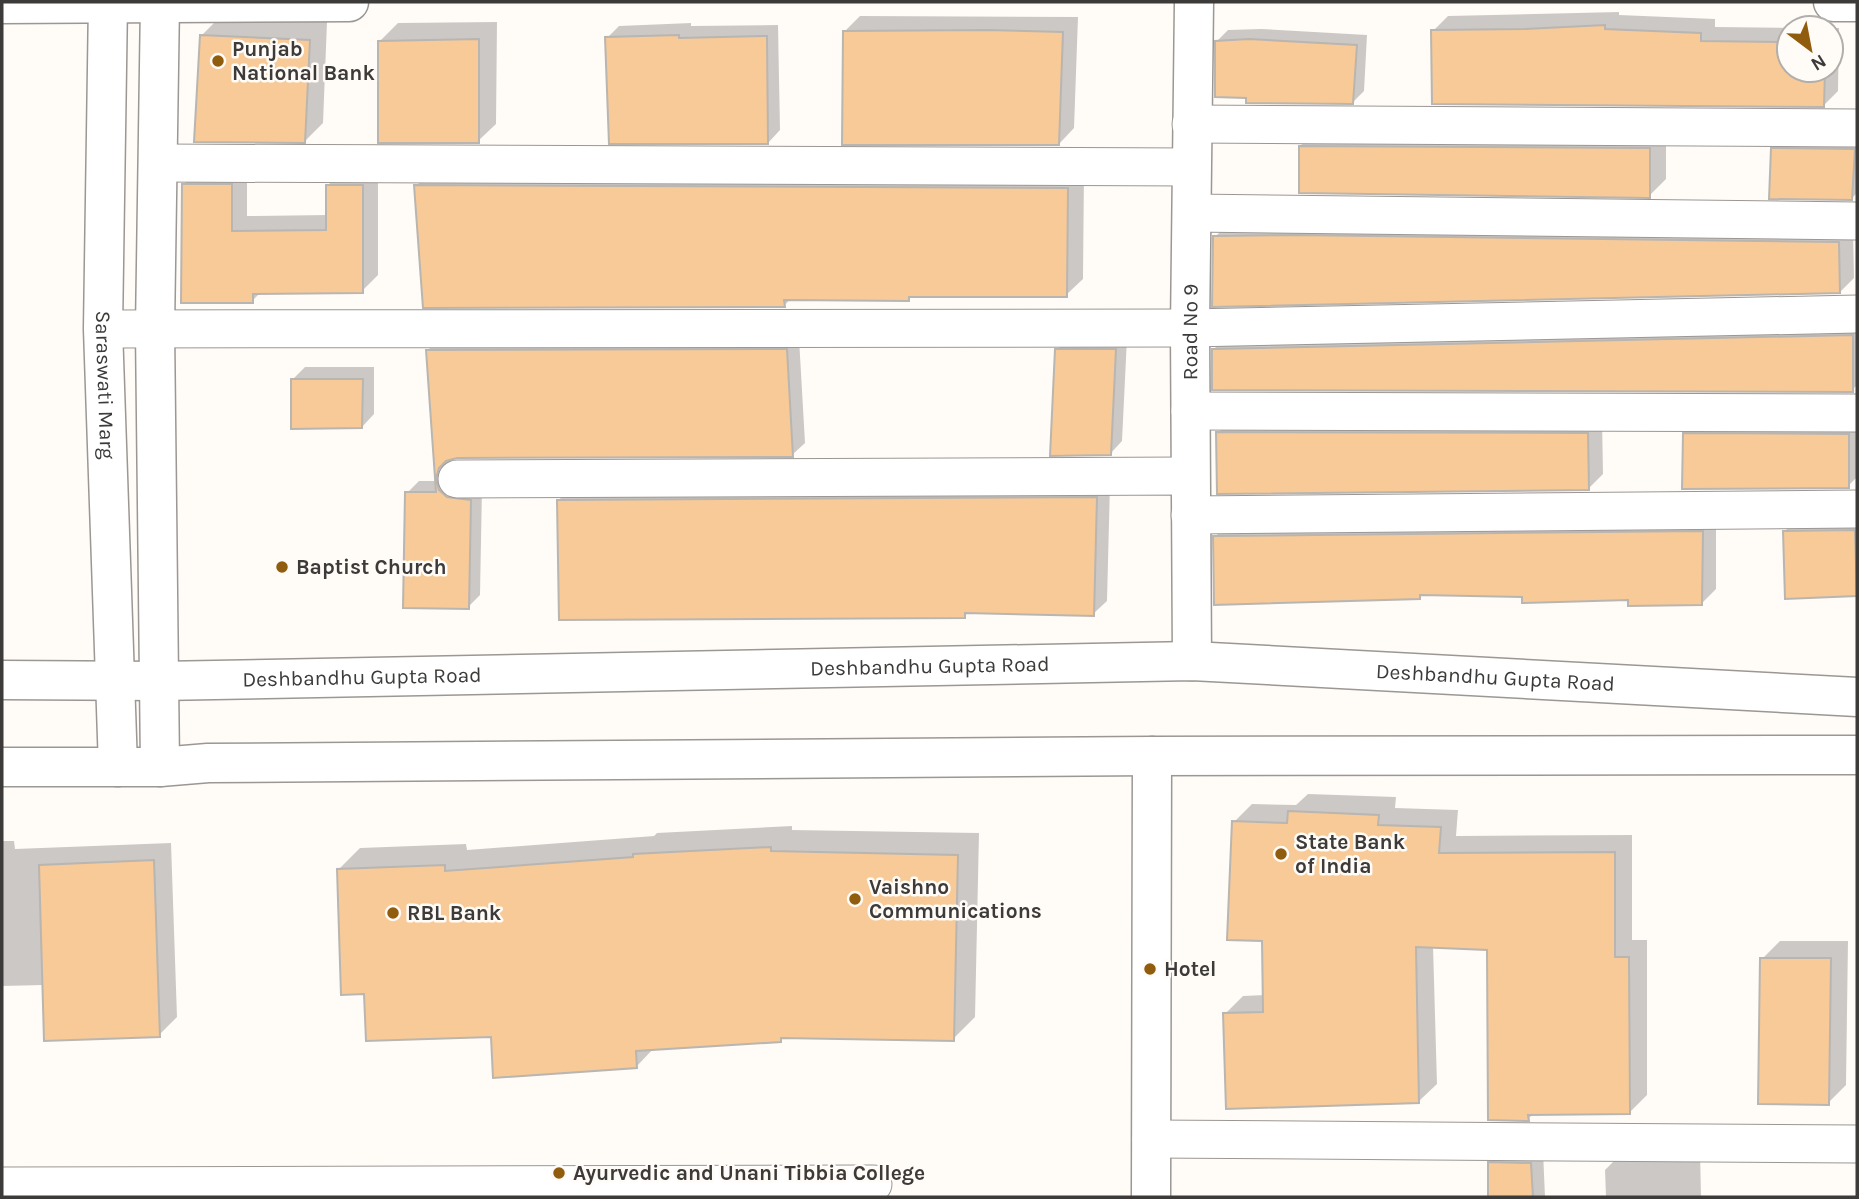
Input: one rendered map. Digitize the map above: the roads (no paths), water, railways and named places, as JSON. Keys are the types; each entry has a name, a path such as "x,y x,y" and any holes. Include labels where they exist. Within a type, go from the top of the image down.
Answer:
{"street":[{"path":"2,4 349,2"},
{"name":"Road No 9","path":"1192,661 1190,328 1194,2"},
{"path":"1833,2 1857,2"},
{"name":"Saraswati Marg","path":"108,3 103,329 118,767"},
{"path":"160,3 155,329 160,767"},
{"path":"1191,124 1857,128"},
{"path":"158,163 1191,167"},
{"path":"1192,213 1857,221"},
{"path":"103,329 1190,328 1857,314"},
{"path":"1190,411 1857,413"},
{"path":"457,480 1191,476"},
{"path":"1190,516 1857,509"},
{"name":"Deshbandhu Gupta Road","path":"2,680 160,681 1192,661 1857,697"},
{"path":"2,767 160,767 222,762 1857,755"},
{"path":"1151,1197 1152,756"},
{"path":"1151,1139 1857,1144"},
{"path":"2,1186 873,1184"}],"place":[{"name":"Punjab National Bank","path":"218,61"},
{"name":"Baptist Church","path":"282,567"},
{"name":"State Bank of India","path":"1281,854"},
{"name":"Vaishno Communications","path":"855,899"},
{"name":"RBL Bank","path":"393,913"},
{"name":"Hotel","path":"1150,969"},
{"name":"Ayurvedic and Unani Tibbia College","path":"559,1173"}]}
